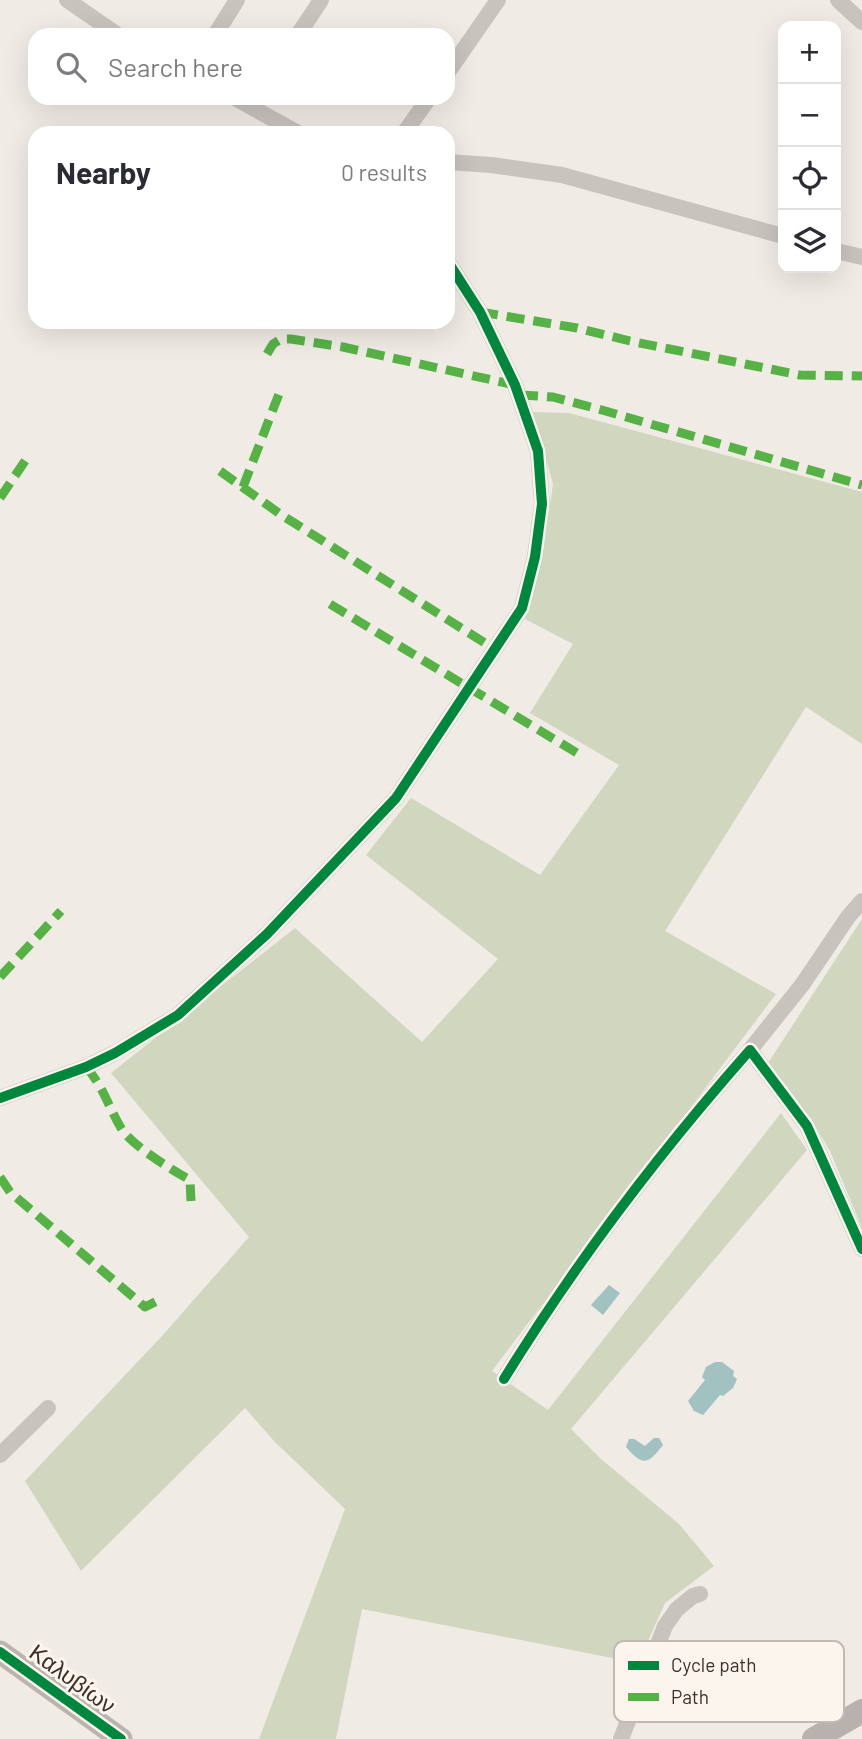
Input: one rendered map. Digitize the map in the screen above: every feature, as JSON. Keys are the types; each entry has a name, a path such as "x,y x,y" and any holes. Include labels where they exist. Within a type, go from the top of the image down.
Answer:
{"main road":[{"name":"Καλυβίων","path":"0,1652 121,1739"},
{"name":"Καλυβίων","path":"0,1667 100,1739"},
{"path":"844,1722 862,1711"},
{"path":"814,1739 843,1722"}],"street":[{"path":"67,0 108,28"},
{"path":"219,28 237,0"},
{"path":"303,28 321,0"},
{"path":"455,62 498,0"},
{"path":"838,0 862,22"},
{"path":"257,105 284,126"},
{"path":"409,126 424,105"},
{"path":"455,162 562,174 778,235"},
{"path":"841,252 862,257"},
{"path":"0,1098 86,1067 157,1028 178,1015 267,934 396,798 522,608 535,557 542,505 538,451 515,386 480,312 455,273"},
{"path":"504,1379 580,1262 659,1158 802,985 848,916 862,901"},
{"path":"750,1050 807,1126 862,1249"},
{"path":"0,1455 48,1408"},
{"path":"659,1641 665,1626 677,1609 693,1596 700,1594"},
{"path":"621,1739 628,1722"}],"green space":[{"path":"533,412 569,413 862,492 862,744 806,707 665,931 776,994 492,1371 548,1410 781,1113 807,1150 571,1429 601,1459 679,1524 714,1566 665,1603 648,1641 614,1641 614,1658 362,1609 336,1739 259,1739 345,1509 274,1441 245,1408 81,1571 25,1481 162,1336 249,1237 111,1073 295,928 422,1042 498,959 366,855 411,798 540,875 619,765 530,713 573,644 525,619 544,548 553,484"},
{"path":"862,919 862,1228 830,1151 808,1114 786,1093 768,1063"}],"water":[{"path":"609,1285 620,1293 603,1315 591,1305"},
{"path":"722,1362 734,1371 733,1376 737,1379 733,1388 723,1396 720,1395 703,1415 694,1411 688,1401 705,1380 702,1377 706,1367"},
{"path":"654,1438 659,1438 663,1445 645,1461 637,1458 626,1447 629,1439 645,1446"}],"marked path":[{"path":"480,312 577,328 800,375 862,376"},
{"path":"267,354 273,344 281,339 291,339 343,347 515,385"},
{"path":"243,487 279,394"},
{"path":"520,395 553,397 862,485"},
{"path":"0,498 29,455"},
{"path":"220,471 280,514 496,650"},
{"path":"330,604 582,756"},
{"path":"0,977 61,911"},
{"path":"86,1067 97,1081 126,1135 153,1157 190,1180 191,1201"},
{"path":"0,1177 10,1192 145,1307 161,1299"}],"cycle path":[{"path":"0,1098 86,1067 178,1015 267,934 396,798 522,608 535,557 542,504 538,451 515,385 480,312 455,273"},
{"path":"504,1379 560,1293 620,1209 683,1128 750,1050 807,1126 862,1249"},
{"path":"0,1652 121,1739"}]}
